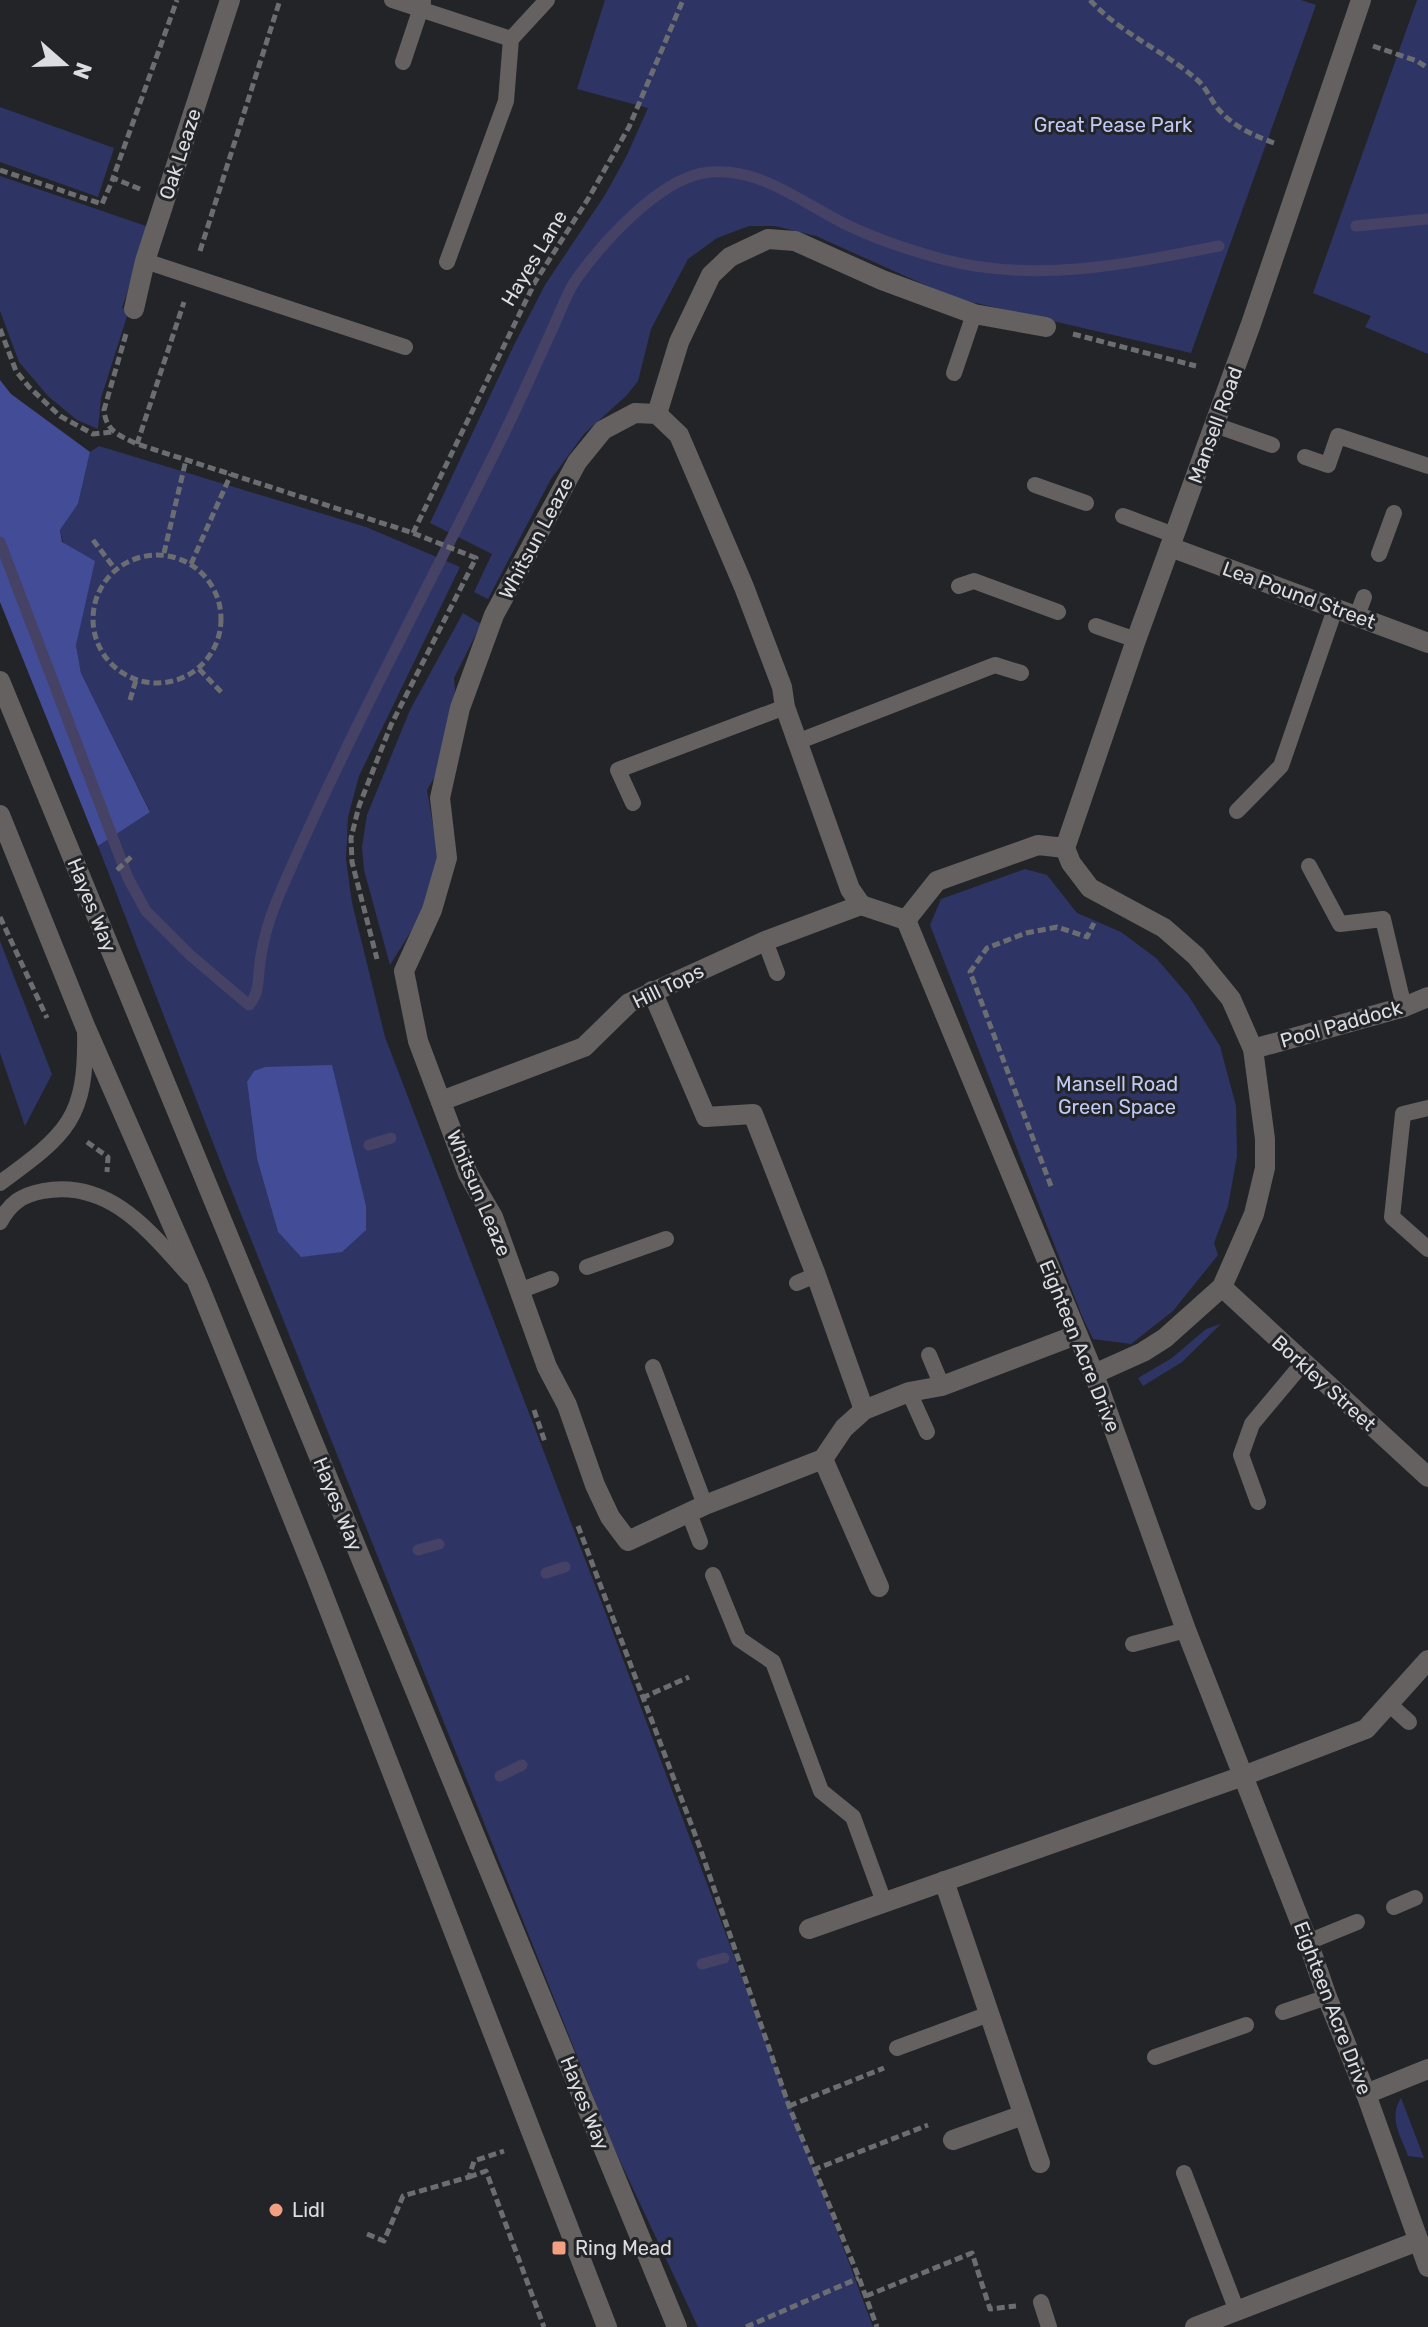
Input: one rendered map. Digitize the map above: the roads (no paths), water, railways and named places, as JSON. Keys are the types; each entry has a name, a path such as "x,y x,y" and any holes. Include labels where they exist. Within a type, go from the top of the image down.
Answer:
{"street":[{"name":"Oak Leaze","path":"134,309 145,261 230,0"},
{"name":"Mansell Road","path":"1065,848 1361,0"},
{"path":"1046,327 974,314 882,280 795,241 768,239 730,257 711,275 679,342 657,414 679,435 703,487 776,673 785,707 850,889 861,905 906,920 937,881 1038,845 1065,848 1071,863 1090,888 1164,928 1196,956 1231,999 1253,1049 1265,1139 1265,1168 1254,1214 1222,1287 1165,1338 1143,1352 1094,1374"},
{"name":"Whitsun Leaze","path":"657,414 635,413 603,430 577,462 494,615 460,708 440,798 447,858 432,910 404,971 418,1041 468,1174 493,1217 547,1367 567,1405 595,1485 610,1517 628,1541 697,1509 823,1459"},
{"name":"Lea Pound Street","path":"1172,541 1335,609 1360,606 1428,643"},
{"name":"Hayes Way","path":"0,681 677,2327"},
{"path":"0,815 85,1026 199,1286 333,1621 607,2327"},
{"name":"Hill Tops","path":"441,1101 584,1047 629,1003 652,991 765,941 861,905"},
{"name":"Eighteen Acre Drive","path":"906,920 1094,1374 1186,1630 1366,2094 1428,2267"},
{"path":"652,991 706,1117 753,1114 816,1275 864,1410"},
{"name":"Pool Paddock","path":"1253,1049 1404,1007 1428,997"},
{"name":"Borkley Street","path":"1222,1287 1428,1477"},
{"path":"879,1587 823,1459 844,1428 864,1410 909,1392 942,1386 1076,1335"},
{"path":"809,1929 1243,1776 1366,1729 1428,1660"},
{"path":"944,1881 1040,2163"},
{"path":"1366,2094 1428,2069"},
{"path":"953,2140 1023,2115"},
{"path":"1195,2327 1418,2241"}],"lane":[{"path":"392,0 422,5 511,39"},
{"path":"447,262 506,101 511,39 547,0"},
{"path":"403,62 422,5"},
{"path":"145,261 405,347"},
{"path":"954,373 974,314"},
{"path":"1215,425 1272,445"},
{"path":"1305,457 1328,465 1338,436 1428,466"},
{"path":"1035,485 1086,503"},
{"path":"1379,554 1394,513"},
{"path":"1123,516 1172,541"},
{"path":"959,586 974,581 1058,612"},
{"path":"1237,811 1281,766 1335,609"},
{"path":"1096,626 1136,640"},
{"path":"797,742 995,665 1021,673"},
{"path":"633,803 618,770 785,707"},
{"path":"1309,866 1340,924 1383,919 1404,1007"},
{"path":"765,941 777,973"},
{"path":"10,1206 0,1182 44,1151 66,1129 83,1088 85,1026"},
{"path":"1428,1108 1403,1114 1392,1217 1428,1249"},
{"path":"0,1222 10,1206 23,1196 49,1190 79,1190 97,1195 132,1215 199,1286"},
{"path":"587,1267 666,1239"},
{"path":"797,1283 816,1275"},
{"path":"519,1291 551,1279"},
{"path":"929,1355 942,1386"},
{"path":"1258,1502 1241,1455 1252,1424 1303,1363"},
{"path":"653,1367 697,1509 700,1542"},
{"path":"909,1392 927,1432"},
{"path":"713,1575 739,1639 773,1662 821,1791 853,1817 884,1902"},
{"path":"1133,1644 1186,1630"},
{"path":"1389,1704 1409,1722"},
{"path":"1394,1907 1415,1898"},
{"path":"1308,1942 1357,1922"},
{"path":"1283,2012 1327,1997"},
{"path":"897,2048 989,2014"},
{"path":"1155,2057 1246,2025"},
{"path":"1184,2173 1237,2311"},
{"path":"1041,2302 1049,2327"}],"waterway":[{"path":"0,542 128,878 146,911 190,955 249,1005 257,989 266,931 290,870 364,713 508,425 569,291 602,247 650,200 685,179 703,173 741,174 776,186 843,223 891,243 942,259 1011,270 1046,271 1115,265 1219,246"},
{"path":"1356,226 1428,219"},
{"path":"369,1145 391,1138"},
{"path":"418,1550 439,1544"},
{"path":"546,1573 565,1567"},
{"path":"500,1776 522,1765"},
{"path":"702,1964 724,1958"}],"place":[{"name":"Lidl","path":"276,2210"},
{"name":"Ring Mead","path":"559,2248"}],"park label":[{"name":"Great Pease Park","path":"1113,125"},
{"name":"Mansell Road Green Space","path":"1117,1096"}]}
